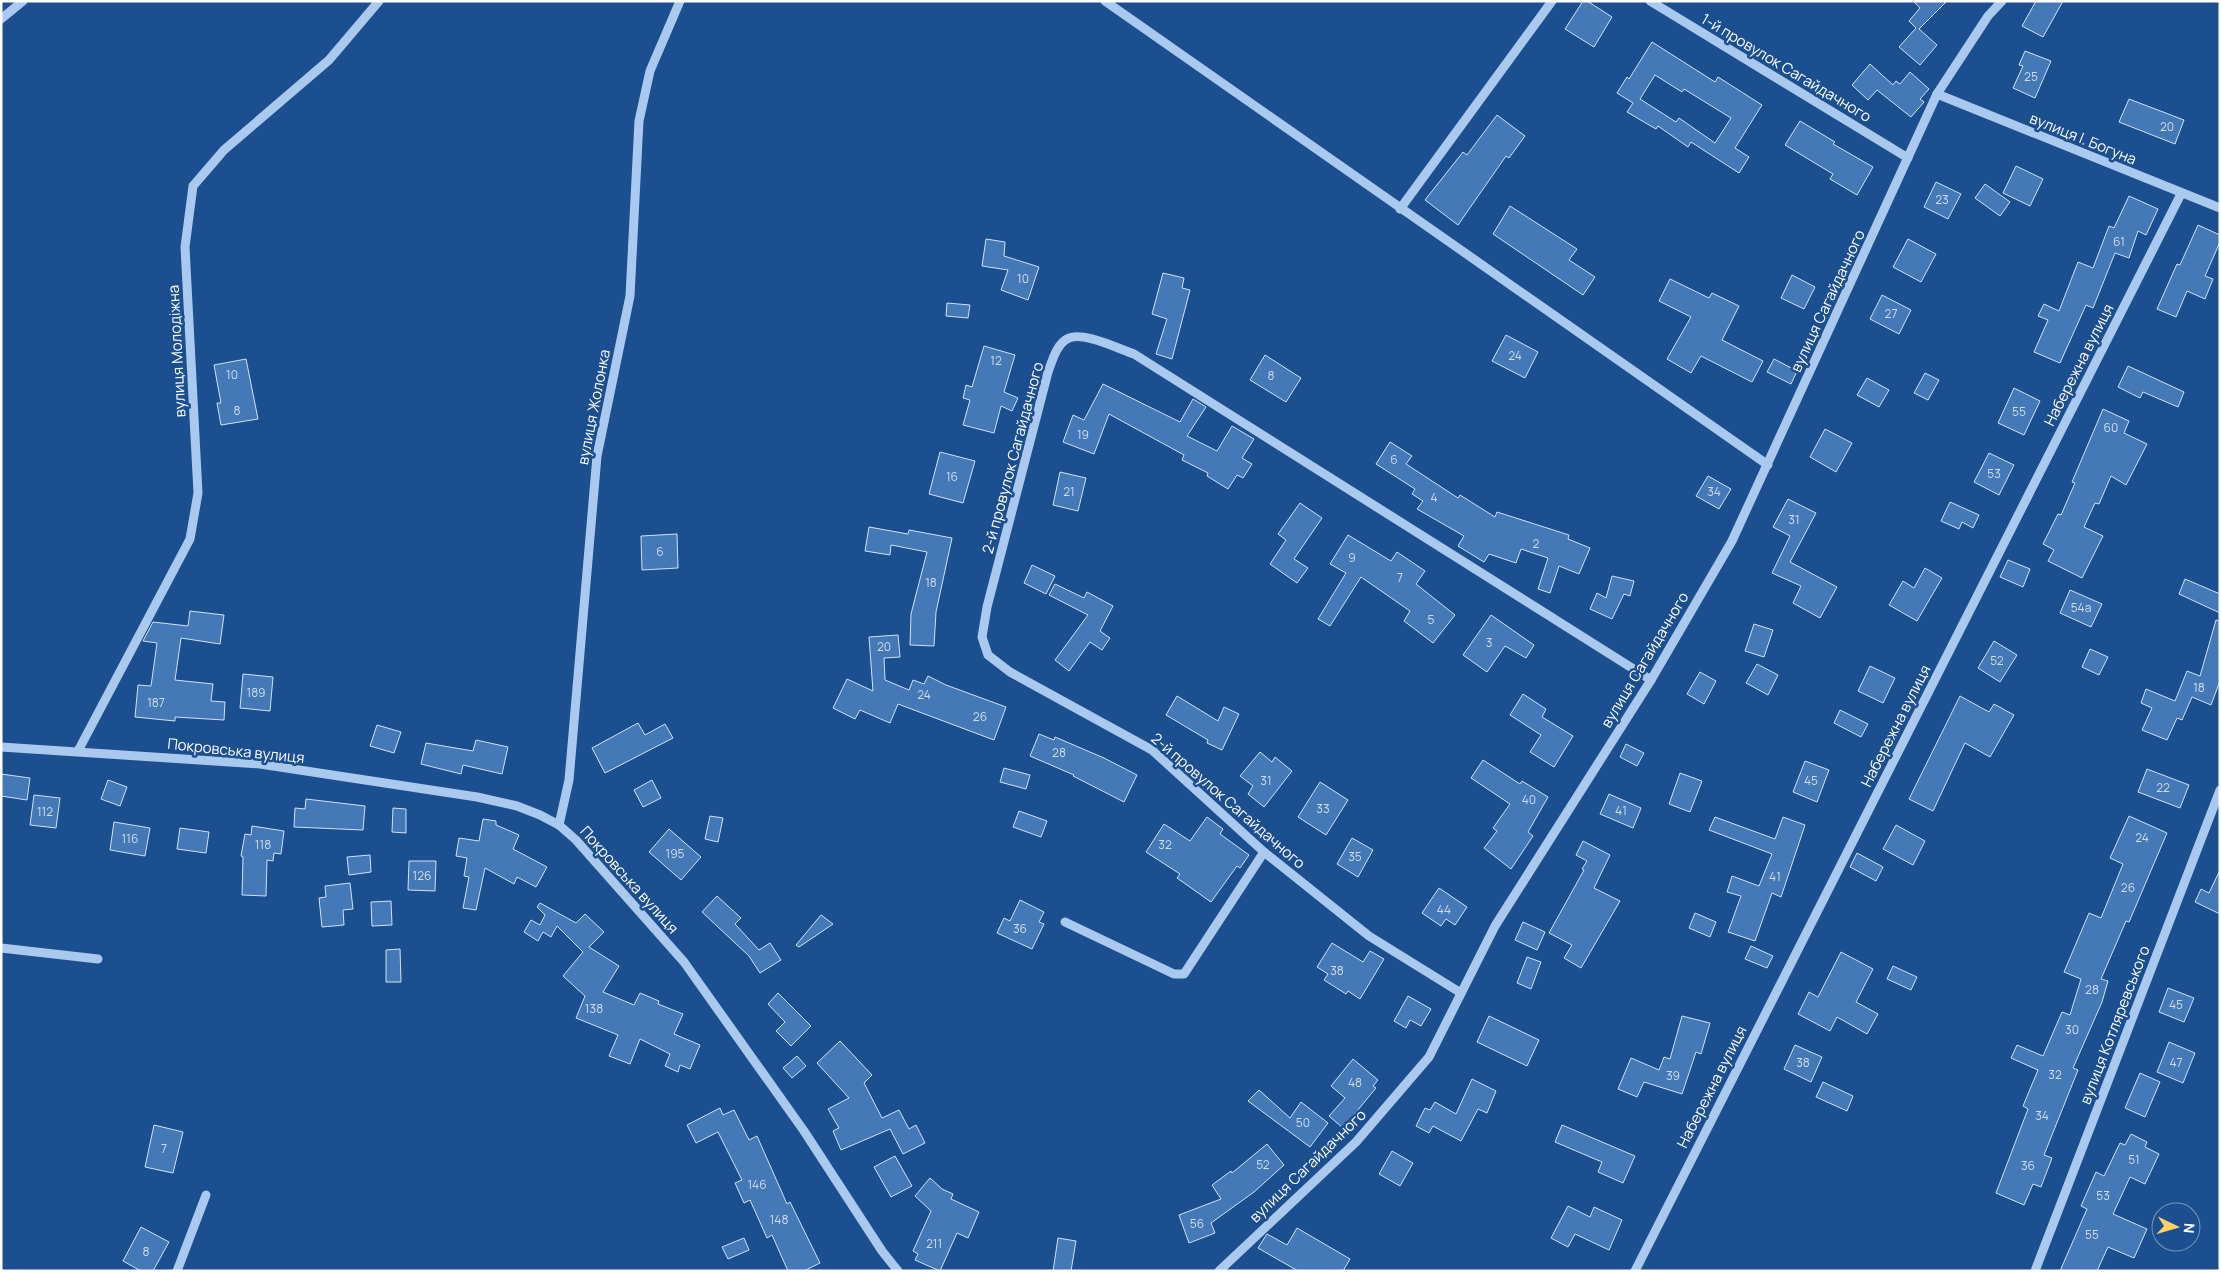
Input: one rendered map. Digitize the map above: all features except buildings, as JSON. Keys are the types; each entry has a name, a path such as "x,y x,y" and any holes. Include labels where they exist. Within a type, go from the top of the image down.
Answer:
{"street":[{"path":"1,19 23,1"},
{"name":"вулиця Молодіжна","path":"78,751 190,539 198,493 184,246 193,186 224,150 330,60 379,1"},
{"name":"вулиця Жолонка","path":"559,825 569,780 597,456 630,296 639,121 650,71 680,1"},
{"path":"1104,1 1768,466"},
{"path":"1400,209 1552,1"},
{"name":"1-й провулок Сагайдачного","path":"1650,1 1908,158"},
{"name":"вулиця Сагайдачного","path":"1218,1271 1356,1142 1429,1057 1495,926 1651,680 1732,542 1937,94 1988,16 2002,1"},
{"name":"вулиця І. Богуна","path":"1937,94 2181,194 2220,208"},
{"name":"Набережна вулиця","path":"1635,1271 2181,194"},
{"name":"2-й провулок Сагайдачного","path":"1461,993 1369,936 1264,852 1152,750 1010,672 988,655 982,637 987,607 1048,372 1059,346 1067,338 1078,336 1134,354 1651,680"},
{"name":"Покровська вулиця","path":"1,747 260,764 437,791 517,806 559,825 576,840 684,962 804,1131 882,1251 898,1271"},
{"name":"вулиця Котляревського","path":"2035,1271 2220,790"},
{"path":"1065,922 1174,974 1184,974 1264,852"},
{"path":"1,948 98,958"},
{"path":"177,1271 206,1195"}]}
